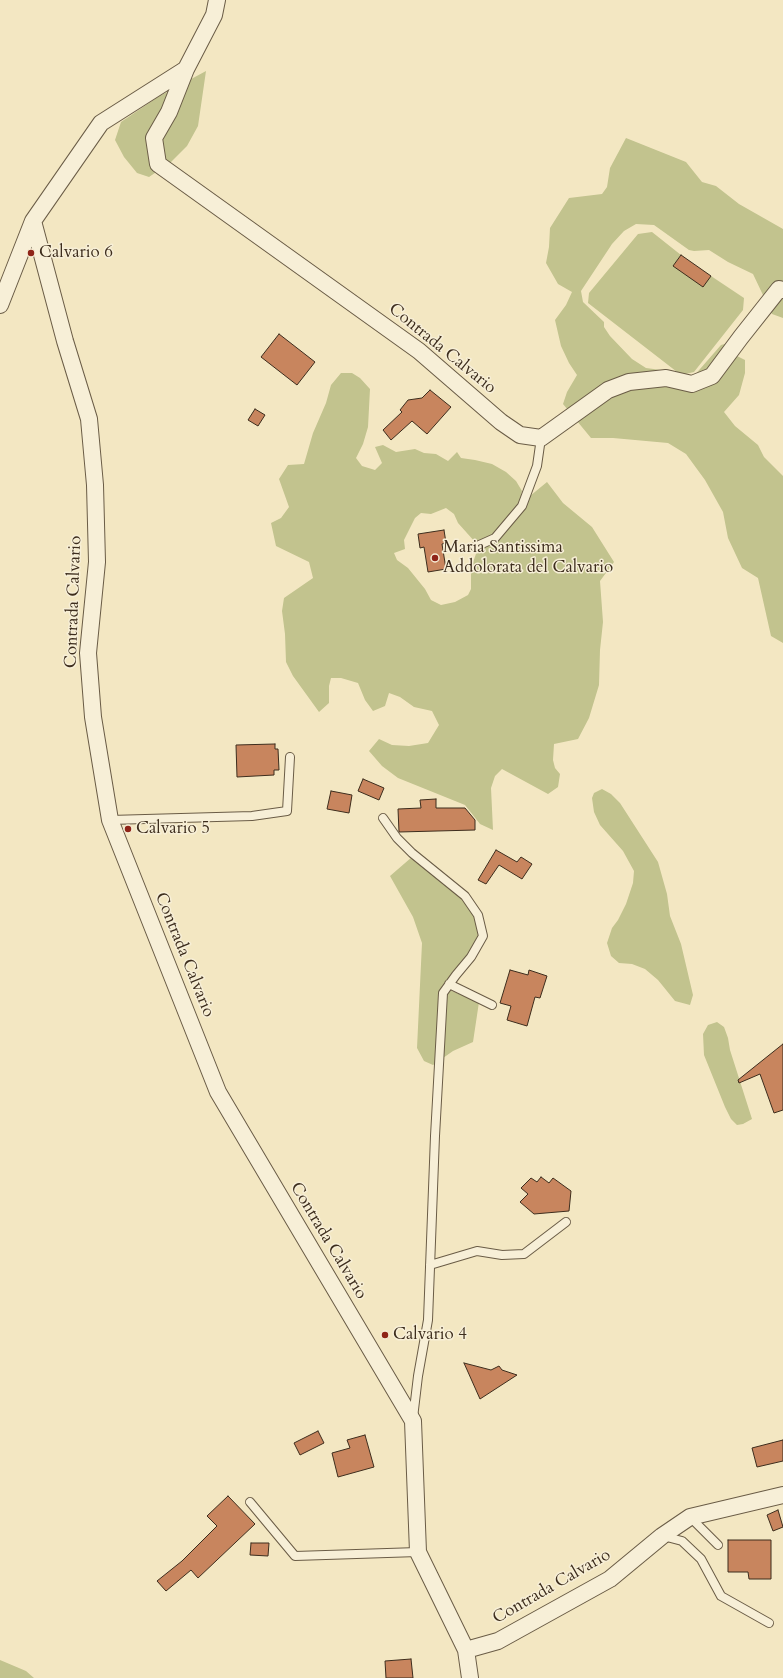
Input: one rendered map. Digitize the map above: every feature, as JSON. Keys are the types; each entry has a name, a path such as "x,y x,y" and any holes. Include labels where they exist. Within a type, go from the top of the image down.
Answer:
{"street":[{"name":"Contrada Calvario","path":"217,0 214,15 186,68 169,112 154,138 158,164 419,351 501,422 520,435 541,438"},
{"name":"Contrada Calvario","path":"0,305 33,220 101,123 186,68"},
{"name":"Contrada Calvario","path":"33,220 89,419 95,485 98,562 88,653 93,716 110,820 218,1092 413,1420 418,1552 466,1650 470,1678"},
{"path":"541,438 608,390 629,382 666,378 692,384 712,376 779,288 783,290"},
{"name":"Contrada Calvario","path":"466,1650 498,1641 610,1579 662,1536 690,1517 783,1495"}],"lane":[{"path":"475,547 495,538 522,506 537,466 541,438"},
{"path":"110,820 252,816 287,811 290,757"},
{"path":"383,818 397,838 412,854 465,896 478,915 483,936 471,957 443,993 428,1320 418,1376 413,1420"},
{"path":"449,984 492,1005"},
{"path":"430,1265 477,1251 502,1255 524,1254 566,1222"},
{"path":"250,1502 295,1556 418,1552"},
{"path":"690,1517 718,1545"},
{"path":"662,1536 682,1541 701,1559 721,1596 769,1623"}],"green space":[{"path":"206,71 198,126 187,146 171,162 149,177 137,173 124,157 115,140 121,122 158,97"},
{"path":"626,138 686,162 702,182 716,186 739,204 783,229 783,318 772,314 753,274 728,262 709,250 689,250 654,225 636,224 624,231 612,244 581,291 583,302 604,322 604,327 610,336 632,359 646,368 661,370 680,380 693,377 721,345 728,343 737,356 745,360 745,373 739,395 724,412 735,426 758,445 764,457 783,476 783,643 771,636 758,578 742,568 728,538 723,512 705,480 686,454 668,443 613,438 591,438 563,404 567,392 577,375 569,363 561,346 555,320 566,305 572,292 558,284 546,263 550,228 569,198 602,194 607,187 610,168"},
{"path":"652,232 681,255 674,265 711,276 744,298 743,310 694,372 681,375 588,303 589,293 638,234"},
{"path":"341,373 352,373 360,378 370,389 368,427 363,444 356,458 362,466 375,470 382,463 375,447 383,445 396,452 415,449 424,453 436,454 448,461 457,452 461,458 492,464 506,472 516,481 522,491 519,505 497,531 490,536 475,542 458,523 454,514 446,508 431,514 421,513 415,518 404,540 405,549 394,553 397,560 408,568 425,589 431,600 441,605 455,602 468,595 471,589 471,568 477,551 499,540 524,507 530,496 547,482 563,503 592,527 614,562 600,581 603,622 600,650 599,685 589,718 578,739 554,744 553,760 555,768 560,774 558,787 548,794 502,769 495,776 491,788 493,830 480,824 465,805 398,778 382,766 369,751 379,739 392,745 409,746 428,743 439,725 432,711 414,707 400,697 389,693 385,706 373,711 365,700 358,683 341,678 331,678 329,686 329,703 319,712 293,676 286,662 282,611 284,598 313,578 309,562 276,546 271,523 281,518 289,507 279,479 288,465 304,464 313,433 326,403 331,385"},
{"path":"602,789 611,794 620,803 658,862 667,894 670,916 681,944 693,995 690,1005 675,1001 658,980 645,969 632,964 619,963 611,956 607,943 612,928 626,904 633,883 634,871 623,851 600,825 594,812 592,798 594,793"},
{"path":"412,857 461,896 476,917 481,931 476,945 449,990 479,1002 473,1042 453,1051 433,1065 424,1061 417,1048 422,943 413,917 390,876"},
{"path":"717,1022 724,1027 728,1038 730,1050 752,1119 743,1124 737,1125 731,1119 704,1055 703,1034 708,1025"},
{"path":"0,1660 26,1671 34,1678 0,1678"}],"building":[{"path":"681,255 711,276 703,287 673,266"},
{"path":"279,334 315,362 297,385 261,357"},
{"path":"430,390 451,407 427,434 412,421 391,440 383,430 402,412 400,410 408,400 422,398"},
{"path":"255,409 265,415 258,426 248,420"},
{"name":"Maria Santissima Addolorata del Calvario","path":"444,530 446,543 442,544 446,569 428,572 424,547 420,548 418,534"},
{"path":"275,744 275,749 278,749 279,770 274,770 274,775 237,777 236,745"},
{"path":"363,779 384,788 379,800 358,791"},
{"path":"331,791 352,795 349,813 327,809"},
{"path":"436,799 436,808 465,808 475,820 475,830 399,832 398,809 421,808 420,800"},
{"path":"496,850 517,862 521,857 532,864 522,879 499,865 486,884 478,880"},
{"path":"510,970 528,975 529,970 547,976 540,998 535,997 527,1026 507,1020 511,1006 500,1003"},
{"path":"783,1044 783,1110 774,1113 760,1074 739,1083 738,1080"},
{"path":"541,1177 549,1183 553,1178 571,1191 569,1211 534,1214 520,1202 528,1194 521,1188 531,1178 537,1182"},
{"path":"464,1363 491,1370 499,1366 502,1370 517,1375 480,1399"},
{"path":"318,1431 324,1443 300,1455 294,1443"},
{"path":"365,1435 374,1467 338,1477 332,1453 350,1448 347,1440"},
{"path":"783,1440 783,1461 757,1467 752,1448"},
{"path":"228,1496 255,1524 198,1578 191,1570 166,1591 157,1581 182,1561 217,1526 207,1516"},
{"path":"778,1510 783,1527 773,1531 767,1515"},
{"path":"728,1540 771,1540 771,1579 749,1579 748,1572 728,1572"},
{"path":"251,1543 269,1543 268,1556 250,1555"},
{"path":"411,1659 413,1678 386,1678 385,1661"}],"place":[{"name":"Calvario 6","path":"31,253"},
{"name":"Maria Santissima Addolorata del Calvario","path":"435,558"},
{"name":"Calvario 5","path":"128,829"},
{"name":"Calvario 4","path":"385,1335"}]}
